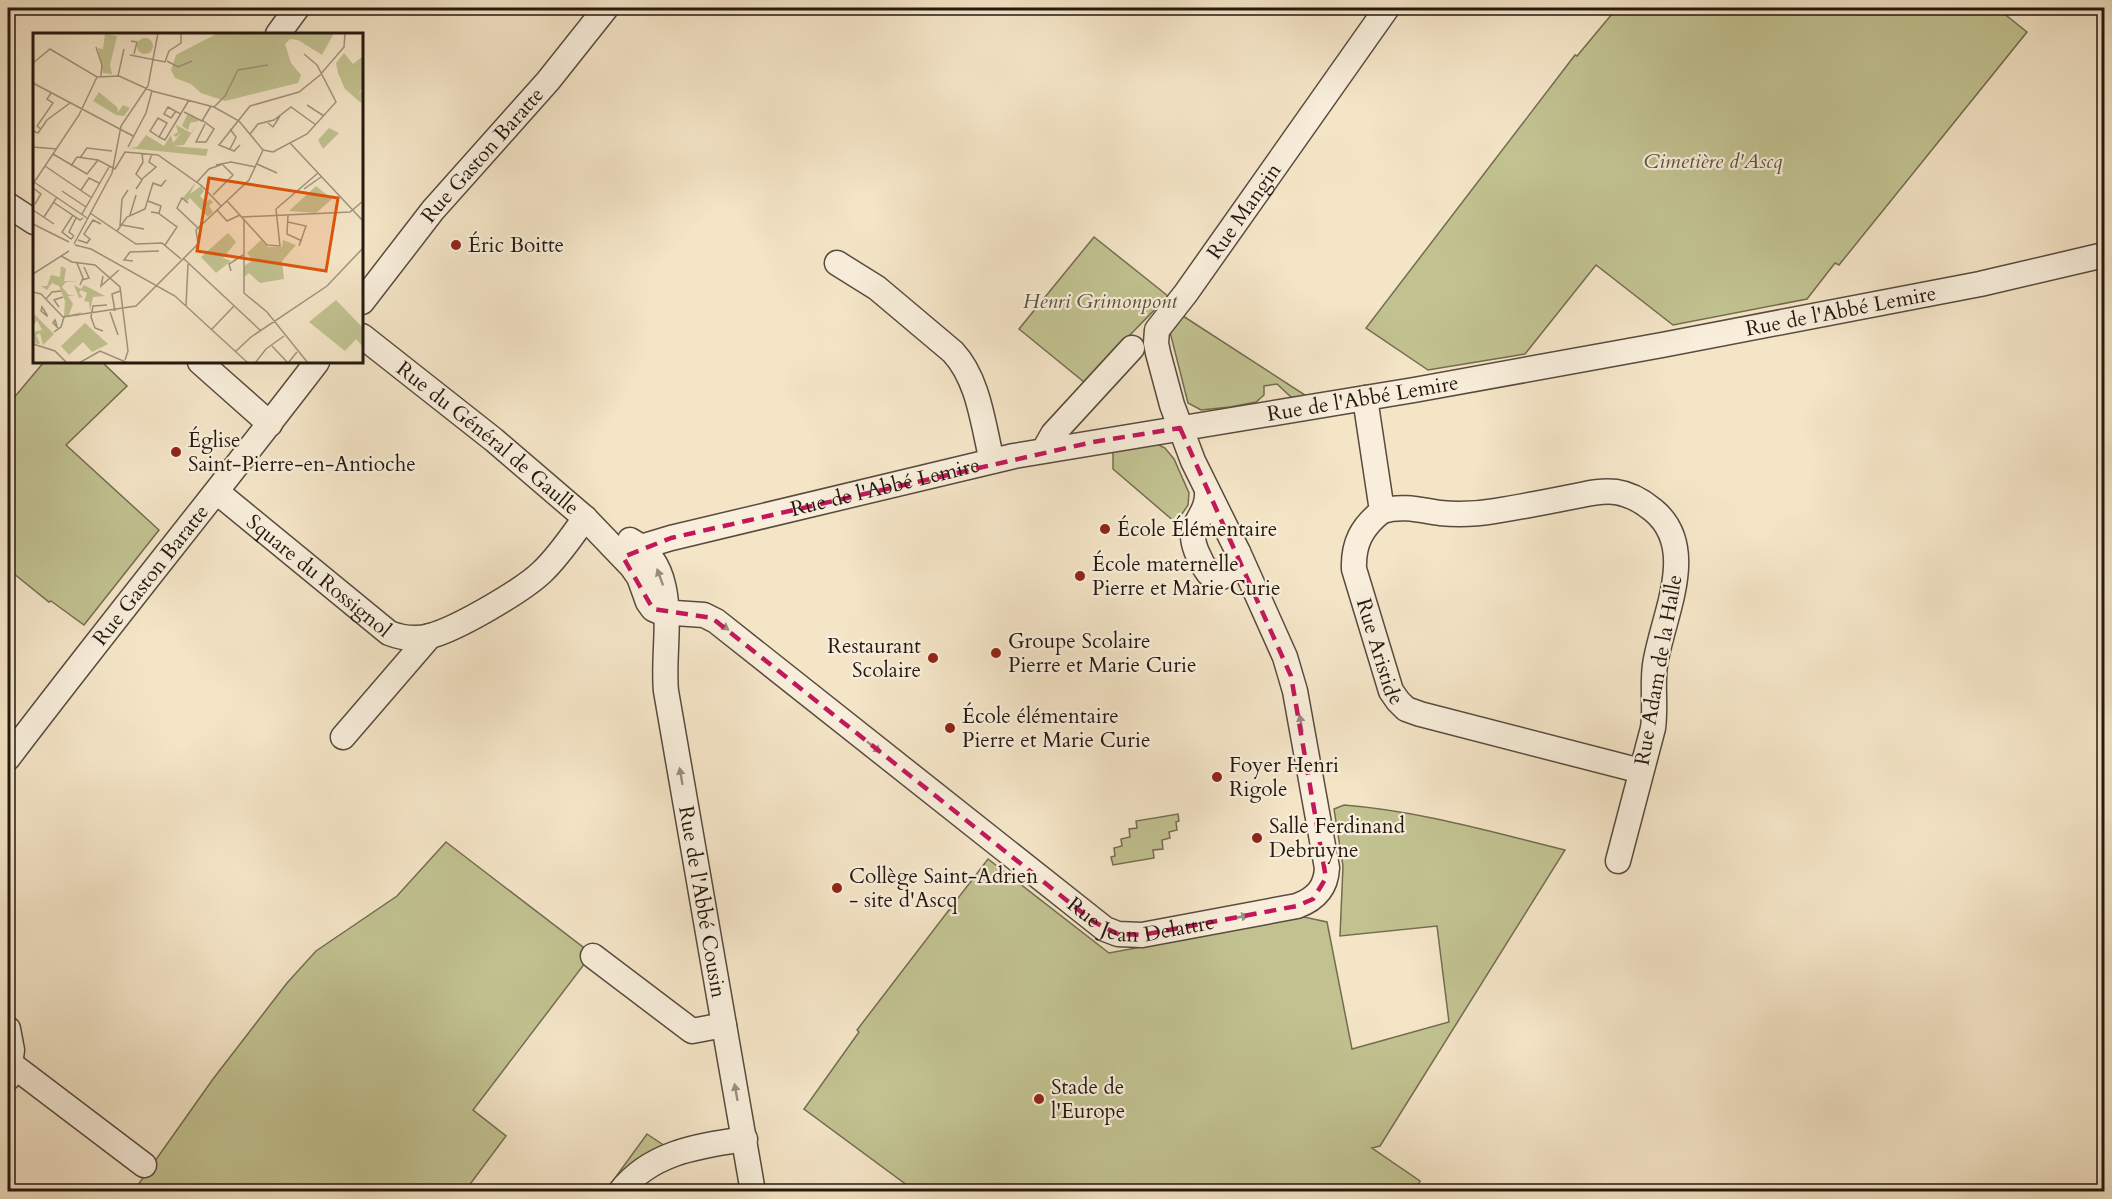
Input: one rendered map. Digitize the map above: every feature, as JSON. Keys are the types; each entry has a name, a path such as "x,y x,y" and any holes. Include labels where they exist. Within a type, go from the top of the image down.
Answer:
{"street":[{"path":"279,33 297,8"},
{"name":"Rue Gaston Baratte","path":"363,301 433,210 548,81 606,8"},
{"name":"Rue Mangin","path":"1180,428 1155,343 1157,330 1186,293 1387,8"},
{"path":"8,204 33,221"},
{"name":"Rue de l'Abbé Lemire","path":"632,552 992,461 1044,450 1526,370 2027,274 2104,255"},
{"path":"837,263 877,288 962,362 972,383 992,461"},
{"name":"Rue du Général de Gaulle","path":"363,337 487,434 580,524 632,552 651,607 656,611 666,612"},
{"path":"1044,450 1053,434 1132,348"},
{"path":"201,363 270,423"},
{"name":"Rue Gaston Baratte","path":"8,758 316,363"},
{"path":"1365,398 1382,511"},
{"name":"Rue Jean Delattre","path":"666,612 699,614 712,618 1094,922 1118,934 1142,935 1298,906 1313,899 1323,888 1327,868 1295,691 1285,657 1238,552 1193,461 1180,428"},
{"path":"1208,491 1208,500 1192,534 1205,568 1209,574 1222,578 1235,566 1238,552"},
{"name":"Square du Rossignol","path":"217,492 389,633 402,638 430,636 481,612 524,586 554,561 580,524"},
{"name":"Rue Adam de la Halle","path":"1382,511 1394,507 1406,507 1471,514 1605,492 1628,495 1645,503 1657,513 1671,536 1676,561 1675,580 1655,664 1653,728 1618,861"},
{"name":"Rue Aristide","path":"1382,511 1371,520 1358,537 1354,568 1387,680 1398,701 1406,709 1420,714 1641,771"},
{"name":"Rue de l'Abbé Cousin","path":"666,612 666,691 753,1191"},
{"name":"Square du Rossignol","path":"343,737 430,636"},
{"path":"593,956 692,1031 724,1025"},
{"path":"8,1029 12,1050 9,1071 144,1165"},
{"path":"620,1191 640,1172 668,1155 700,1145 745,1139"}],"highlighted area":[{"path":"1180,428 1291,676 1326,878 1313,899 1297,906 1142,935 1118,934 1094,922 712,618 653,609 623,557 671,538 1093,442"}],"green space":[{"name":"Cimetière d'Ascq","path":"1617,8 1997,8 2027,32 1839,265 1835,263 1807,299 1673,325 1596,265 1525,354 1428,370 1366,328 1575,55 1577,56"},
{"name":"Henri Grimonpont","path":"1094,237 1168,296 1084,382 1019,329"},
{"path":"1183,316 1308,397 1291,397 1277,384 1264,386 1264,395 1256,402 1201,410 1188,403 1170,332"},
{"path":"43,363 103,363 127,386 66,445 159,530 84,625 51,601 49,602 8,569 8,397 12,400"},
{"path":"1157,444 1165,448 1174,459 1189,493 1188,505 1176,523 1113,469 1113,450"},
{"path":"1344,805 1428,817 1565,850 1380,1146 1372,1148 1420,1181 1419,1191 915,1191 804,1109 859,1032 857,1030 988,859 1109,953 1304,917 1327,922 1352,1049 1449,1022 1437,926 1340,936 1343,866 1334,809"},
{"path":"1178,814 1177,830 1169,832 1170,838 1162,840 1163,849 1153,850 1154,858 1113,865 1111,857 1115,856 1114,848 1122,846 1121,839 1130,837 1129,829 1137,828 1136,821"},
{"path":"446,842 592,954 473,1110 506,1136 465,1191 133,1192 213,1079 287,983 316,951 397,896"},
{"path":"647,1134 668,1148 615,1188 612,1182"}],"place":[{"name":"Éric Boitte","path":"456,245"},
{"name":"Église Saint-Pierre-en-Antioche","path":"176,452"},
{"name":"École Élémentaire","path":"1105,529"},
{"name":"École maternelle Pierre et Marie Curie","path":"1080,576"},
{"name":"Groupe Scolaire Pierre et Marie Curie","path":"996,653"},
{"name":"Restaurant Scolaire","path":"933,658"},
{"name":"École élémentaire Pierre et Marie Curie","path":"950,728"},
{"name":"Foyer Henri Rigole","path":"1217,777"},
{"name":"Salle Ferdinand Debruyne","path":"1257,838"},
{"name":"Collège Saint-Adrien - site d'Ascq","path":"837,888"},
{"name":"Stade de l'Europe","path":"1039,1099"}]}
